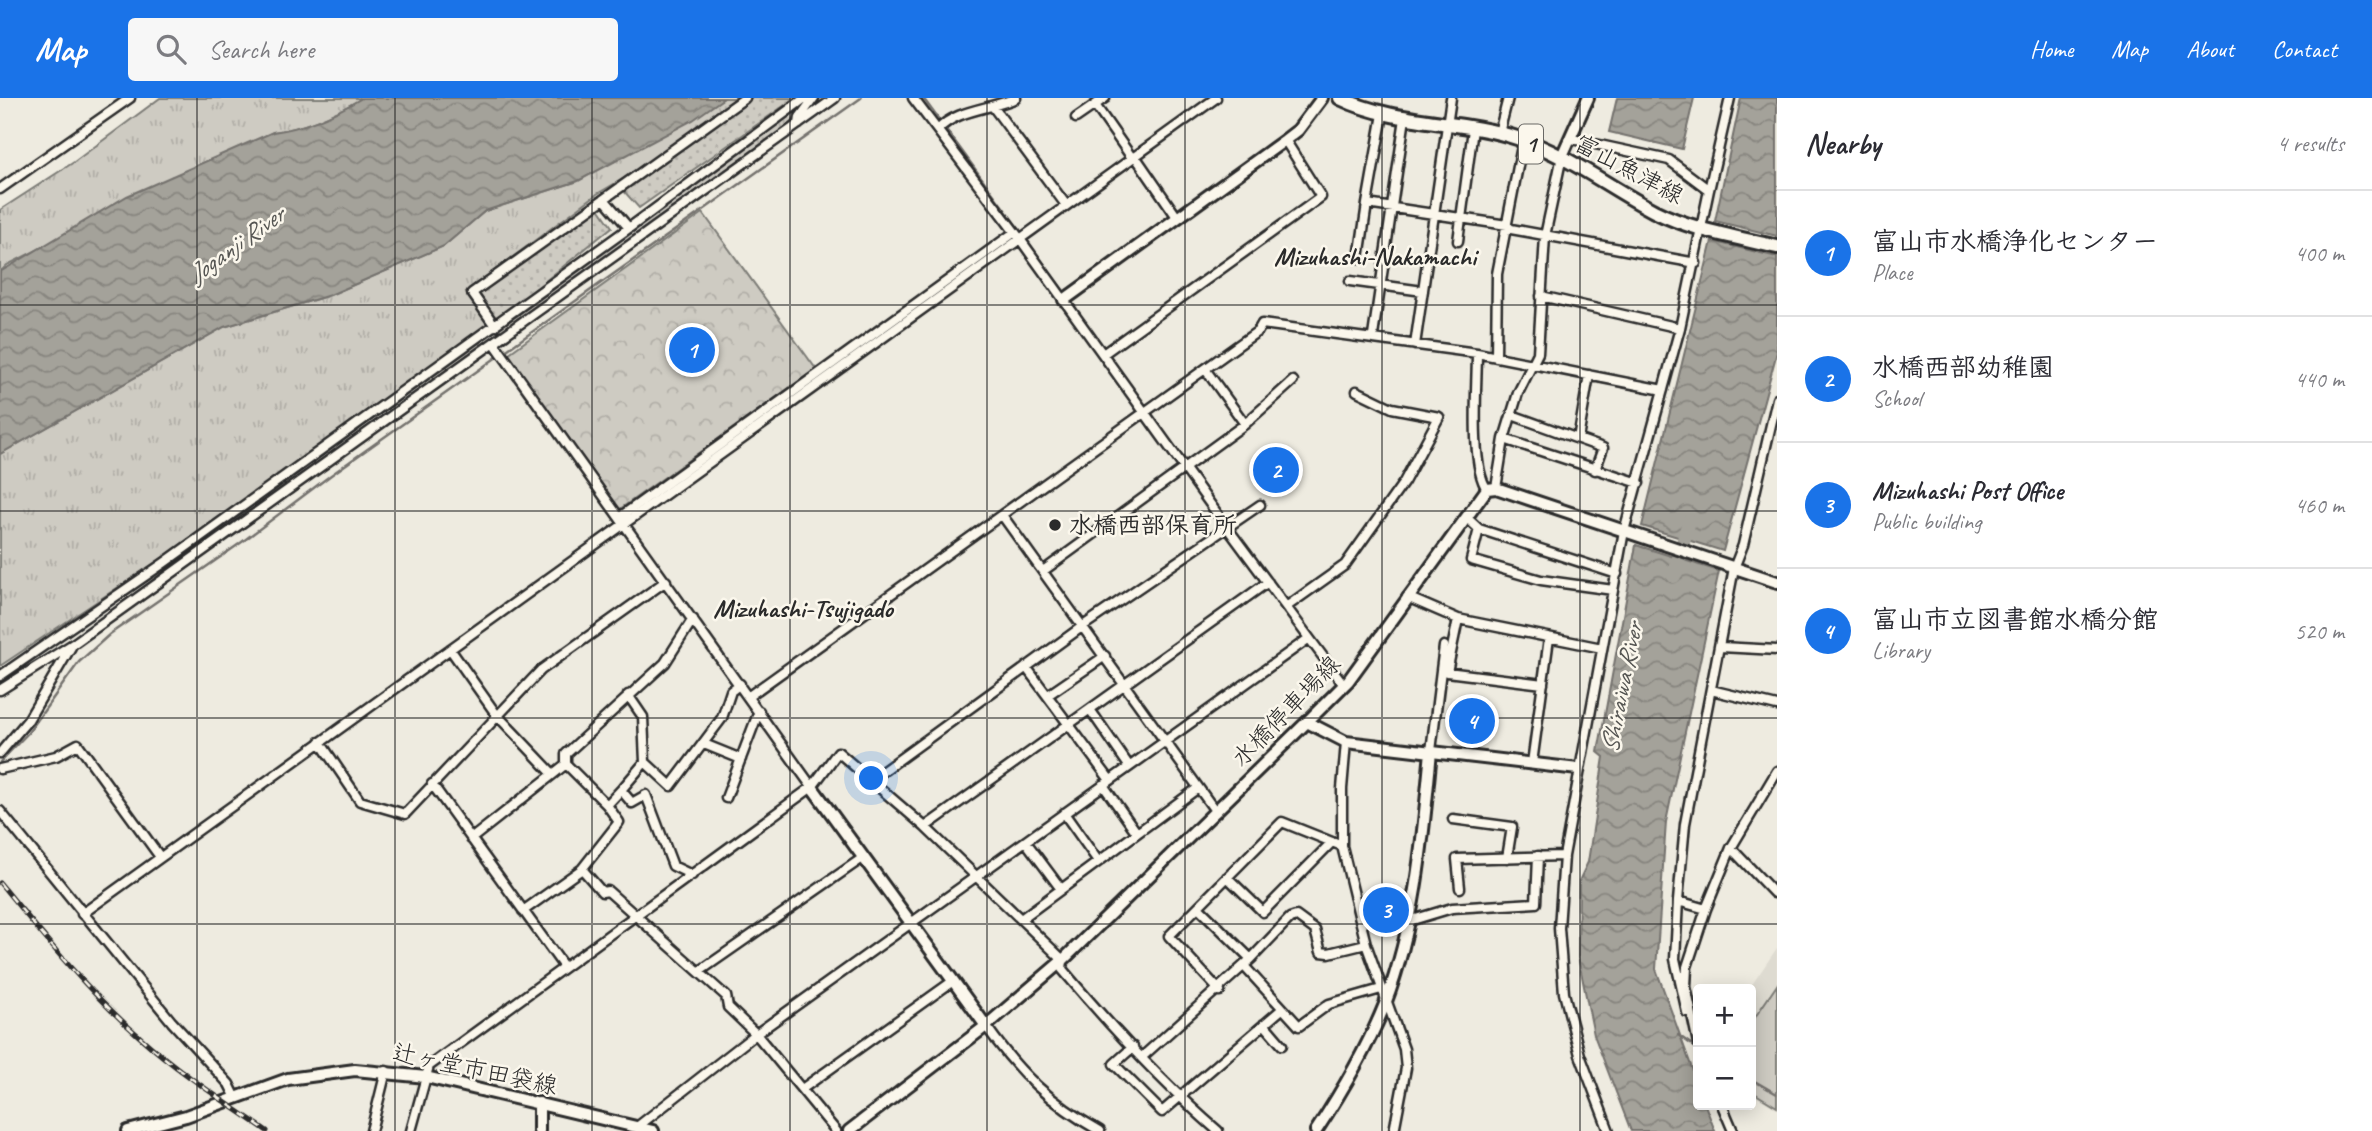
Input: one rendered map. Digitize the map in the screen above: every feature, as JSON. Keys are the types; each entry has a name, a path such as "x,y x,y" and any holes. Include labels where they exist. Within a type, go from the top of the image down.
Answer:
{"main road":[{"path":"1064,300 1298,130 1322,98"},
{"name":"富山魚津線","path":"1340,98 1368,104 1382,114 1499,134 1526,142 1562,156 1655,212 1704,229 1777,247"},
{"path":"1562,156 1572,139 1588,98"},
{"path":"1491,488 1777,582"},
{"name":"水橋停車場線","path":"849,1131 986,1026 1063,960 1344,685 1407,597 1491,488"},
{"path":"1307,722 1346,742 1578,769"},
{"path":"1317,1131 1349,1080 1385,1002 1409,921 1420,864 1431,751"},
{"path":"813,787 986,1026"},
{"name":"辻ヶ堂市田袋線","path":"128,1131 186,1116 288,1079 321,1072 386,1071 426,1076 653,1131"},
{"path":"539,1103 539,1131"}],"street":[{"path":"0,188 130,98"},
{"path":"495,326 471,293 745,98"},
{"path":"0,676 495,326 804,98"},
{"path":"799,124 800,117 814,98"},
{"path":"0,690 73,644 835,98"},
{"path":"913,98 1064,300 1185,470 1344,685"},
{"path":"938,130 947,119 995,108 1016,98"},
{"path":"1076,118 1105,98"},
{"path":"82,914 1017,236 1066,205 1216,98"},
{"path":"1415,345 1451,98"},
{"path":"1499,134 1508,98"},
{"path":"1609,1131 1576,1042 1564,993 1559,928 1564,856 1613,590 1696,263 1730,98"},
{"path":"1095,105 1177,217"},
{"path":"995,108 1066,205"},
{"path":"1359,258 1382,114"},
{"path":"1373,336 1405,118"},
{"path":"1458,241 1473,129"},
{"path":"1572,139 1669,160 1709,190"},
{"path":"1103,354 1321,197 1285,140"},
{"path":"1496,357 1497,274 1526,142"},
{"path":"1477,353 1476,436 1481,482 1491,488 1518,393 1538,353 1545,236 1562,156"},
{"path":"604,198 629,228"},
{"path":"1367,204 1507,225 1511,229 1545,236 1696,263"},
{"path":"1350,281 1423,291"},
{"path":"1541,296 1680,328"},
{"path":"749,696 1258,331 1262,324 1373,336 1415,345 1477,353 1664,390"},
{"path":"495,344 813,787"},
{"path":"1205,369 1245,424"},
{"path":"1578,439 1589,375"},
{"path":"1043,571 1185,470 1245,424 1293,381"},
{"path":"1286,607 1345,565 1404,482 1438,417 1392,408 1357,391"},
{"path":"1693,1028 1682,997 1675,959 1685,824 1721,647 1731,567 1743,545 1777,399"},
{"path":"1512,415 1603,448 1595,470"},
{"path":"1504,439 1639,484"},
{"path":"871,780 1083,626 1260,505"},
{"path":"1002,515 1216,812"},
{"path":"1467,518 1479,529 1617,574"},
{"path":"1479,529 1471,561 1541,580 1613,590"},
{"path":"320,743 360,801 405,814 496,714 541,670 666,581"},
{"path":"925,827 1268,582"},
{"path":"1407,597 1458,619 1602,648"},
{"path":"523,911 582,869 619,822 607,805 566,764 566,754 665,663 693,619"},
{"path":"1443,671 1458,619"},
{"path":"1532,763 1549,638"},
{"path":"636,1127 756,1034 912,925 1110,779 1308,639"},
{"path":"0,753 28,719 54,671 73,644"},
{"path":"1431,751 1444,646"},
{"path":"1721,647 1777,650"},
{"path":"450,649 496,714 553,774"},
{"path":"1048,695 1105,656"},
{"path":"1026,667 1110,779"},
{"path":"1443,671 1543,684"},
{"path":"645,762 671,786 722,718 731,691 740,684"},
{"path":"1711,690 1777,706"},
{"path":"607,805 645,762 643,717 628,695"},
{"path":"1091,710 1129,766"},
{"path":"726,798 759,711"},
{"path":"1346,742 1342,789 1342,846 1366,944 1404,1049 1406,1068 1394,1131"},
{"path":"0,769 56,756 78,744 160,858"},
{"path":"704,744 741,759"},
{"path":"411,1131 429,1066 813,787 838,752 925,827 1063,960 1062,969 1180,1097 1217,1131"},
{"path":"471,839 566,764"},
{"path":"1693,1019 1686,987 1687,967 1706,909 1731,848 1777,771"},
{"path":"432,784 564,967"},
{"path":"1102,785 1137,833"},
{"path":"1021,919 1198,788"},
{"path":"621,790 632,803 646,795 673,866 692,875"},
{"path":"0,811 172,1022 229,1084 235,1096"},
{"path":"1064,813 1098,861"},
{"path":"1453,819 1512,827 1507,858"},
{"path":"1220,991 1170,936 1282,822 1342,846"},
{"path":"1026,842 1061,889"},
{"path":"1227,877 1263,912 1332,842"},
{"path":"1731,848 1774,893"},
{"path":"1409,921 1452,908 1536,903 1538,856"},
{"path":"1460,888 1457,859 1564,856"},
{"path":"701,971 864,857"},
{"path":"582,869 602,892 608,891 726,996 728,1006 756,1034 836,1131"},
{"path":"1678,901 1706,909"},
{"path":"1199,908 1251,959"},
{"path":"1142,1057 1220,991 1290,918 1296,916 1315,930 1321,952 1329,953 1366,944"},
{"path":"1244,966 1299,1026 1329,1004 1381,989"},
{"path":"802,1089 953,981"},
{"path":"1133,1047 1114,1064 1162,1112 1282,1009"},
{"path":"1264,1024 1282,1045"},
{"path":"986,1026 1043,1094 1062,1110 1100,1131"},
{"path":"371,1131 386,1071"},
{"path":"1724,1110 1732,1131"}],"shaded area":[{"path":"1777,948 1777,1109 1756,1096 1756,984 1752,984"}],"green space":[{"path":"160,98 362,98 319,120 273,132 7,265 0,272 0,210 74,162"},
{"path":"724,98 739,98 631,174 597,194 466,292 489,324 189,540 0,666 0,454 224,327 330,295 444,246 485,211 578,181"},
{"path":"751,98 795,98 639,208 622,189"},
{"path":"811,98 789,124 392,410 389,405"},
{"path":"598,207 612,227 496,321 478,294"},
{"path":"703,213 816,369 620,509 508,354"},
{"path":"1777,985 1777,1107 1756,1094 1756,1016"}],"water":[{"name":"Joganji River","path":"362,98 724,98 693,120 578,181 485,211 444,246 330,295 224,327 0,454 0,272 127,196 273,132 319,120"},
{"path":"1617,98 1694,98 1682,149 1609,132"},
{"path":"1741,98 1777,98 1777,236 1715,221"},
{"path":"1712,241 1777,257 1777,352 1723,551 1642,526"},
{"path":"1636,545 1719,571 1666,822 1656,969 1693,1071 1693,1110 1707,1110 1715,1131 1631,1131 1594,1035 1578,957 1579,881 1588,862 1604,757 1598,752"}],"waterway":[{"path":"0,762 28,733 79,662 110,634 861,98"},
{"path":"923,98 1022,233"},
{"path":"1026,239 1063,290"},
{"path":"645,504 696,467"},
{"name":"Shiraiwa River","path":"1674,576 1689,521"},
{"path":"1678,1035 1695,1047"},
{"path":"1756,1082 1777,1094"}],"railway":[{"path":"0,883 67,964 122,1020 171,1063 267,1131"}],"place":[{"name":"富山市水橋浄化センター","path":"692,350"},
{"name":"水橋西部幼稚園","path":"1276,470"},
{"name":"水橋西部保育所","path":"1055,525"},
{"name":"富山市立図書館水橋分館","path":"1472,721"},
{"name":"Mizuhashi Post Office","path":"1386,910"}],"district":[{"name":"Mizuhashi-Nakamachi","path":"1375,256"},
{"name":"Mizuhashi-Tsujigado","path":"803,608"}]}
